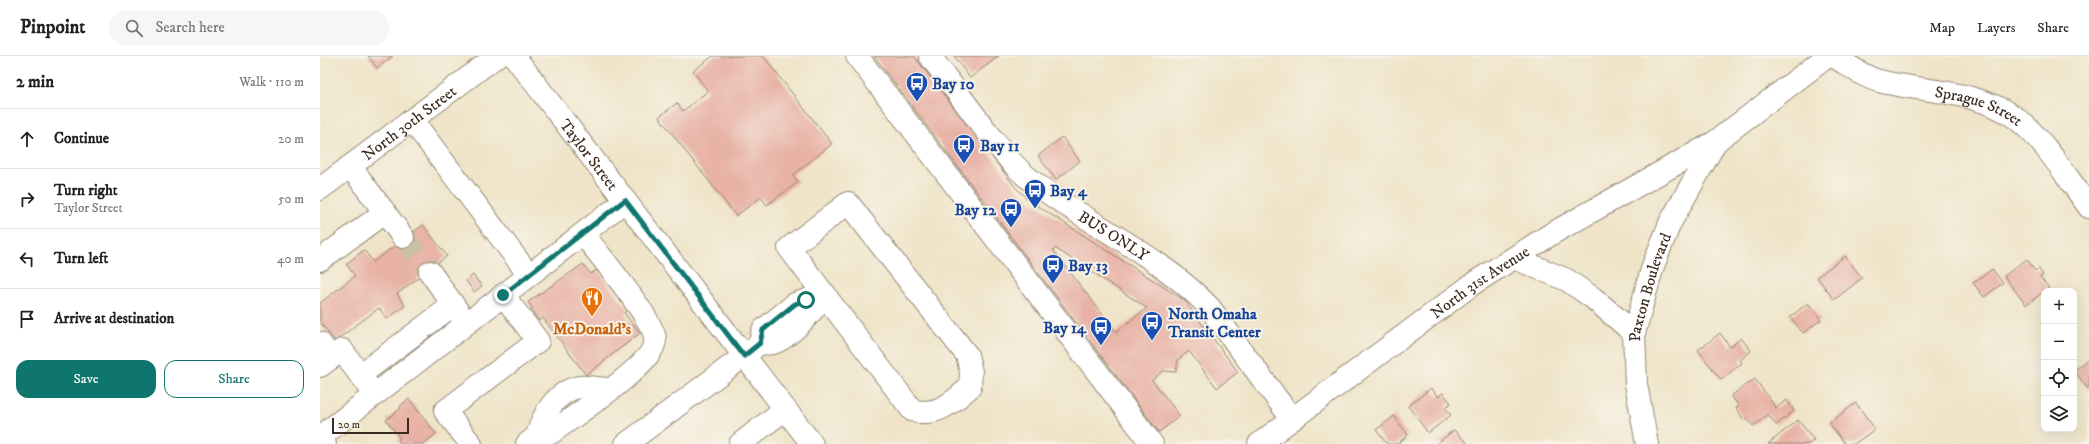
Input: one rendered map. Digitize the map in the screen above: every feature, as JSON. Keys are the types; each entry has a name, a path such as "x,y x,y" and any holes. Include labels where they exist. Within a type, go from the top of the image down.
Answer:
{"street":[{"name":"North 30th Street","path":"320,189 497,56"},
{"name":"Taylor Street","path":"514,56 625,200 752,350 785,410 812,444"},
{"path":"857,56 1152,444"},
{"name":"BUS ONLY","path":"930,56 997,144 1025,175 1048,192 1181,280 1197,294 1210,308 1292,419"},
{"name":"North 31st Avenue","path":"1259,444 1463,290 1553,233 1715,142 1828,56"},
{"name":"Sprague Street","path":"1833,56 1877,80 1970,97 1998,108 2014,117 2034,134 2089,207"},
{"path":"412,120 529,275"},
{"name":"Paxton Boulevard","path":"1647,444 1636,384 1634,333 1649,277 1670,224 1715,142"},
{"path":"350,166 403,237"},
{"path":"325,444 320,437 625,200"},
{"path":"848,203 967,356 971,372 970,387 953,402 935,412 922,413 912,410 825,294 789,248 848,203"},
{"path":"320,260 385,212"},
{"path":"532,440 546,411 562,396 579,387 610,389 649,357 654,348 655,338 644,315 583,234"},
{"path":"1514,258 1567,280 1593,298 1634,333"},
{"path":"430,272 467,323"},
{"path":"626,444 752,350 773,343 783,337 806,319 825,294"},
{"path":"471,444 445,411 538,341 503,295"},
{"path":"360,375 453,304"},
{"path":"324,356 342,350 374,395"},
{"path":"740,444 785,410"}],"building":[{"path":"368,56 393,56 377,68"},
{"path":"713,56 763,56 832,144 793,175 798,182 767,205 761,197 736,216 659,117 677,103 683,111 708,91 693,71"},
{"path":"874,56 914,56 1016,188 1030,201 1184,300 1238,372 1217,388 1189,351 1178,360 1176,372 1163,371 1152,380 1180,416 1159,432","holes":["1055,248 1147,308 1116,332 1053,250"]},
{"path":"954,56 999,56 970,78"},
{"path":"1062,137 1080,161 1056,180 1038,156"},
{"path":"423,225 447,256 397,294 405,306 387,319 379,308 335,341 320,322 320,303 355,276 346,264 364,250 373,262"},
{"path":"1845,256 1862,278 1834,300 1817,277"},
{"path":"2027,259 2035,271 2038,268 2043,275 2040,277 2049,288 2041,288 2041,294 2026,305 2004,276"},
{"path":"583,264 591,274 597,270 628,310 624,313 640,333 586,375 543,318 539,321 531,310 533,309 528,302"},
{"path":"1992,269 2003,283 1984,297 1973,283"},
{"path":"473,275 482,286 474,292 466,281"},
{"path":"1808,303 1821,320 1803,333 1790,317"},
{"path":"1720,333 1730,347 1741,338 1751,351 1740,360 1742,363 1721,380 1698,350"},
{"path":"2089,358 2089,390 2077,375 2077,368"},
{"path":"1755,379 1776,408 1787,400 1794,411 1776,425 1768,415 1753,426 1747,418 1744,420 1736,408 1739,406 1731,396"},
{"path":"1431,388 1438,397 1443,393 1451,403 1445,407 1451,415 1428,433 1408,406"},
{"path":"409,399 436,434 423,444 401,444 398,440 400,438 386,420 401,408 400,406"},
{"path":"1856,403 1875,429 1854,444 1845,444 1829,423"},
{"path":"1394,416 1408,435 1397,444 1387,444 1376,430"},
{"path":"1798,420 1814,440 1809,444 1768,444"},
{"path":"1454,430 1468,444 1436,444"}],"tunnel":[{"path":"403,237 430,272"}],"place":[{"name":"Bay 10","path":"917,102"},
{"name":"Bay 11","path":"964,164"},
{"name":"Bay 4","path":"1035,210"},
{"name":"Bay 12","path":"1011,228"},
{"name":"Bay 13","path":"1053,284"},
{"name":"McDonald's","path":"592,318"},
{"name":"North Omaha Transit Center","path":"1152,342"},
{"name":"Bay 14","path":"1101,346"}],"route":[{"path":"503,295 625,200 744,356 760,343 763,330 795,304 806,300"}]}
